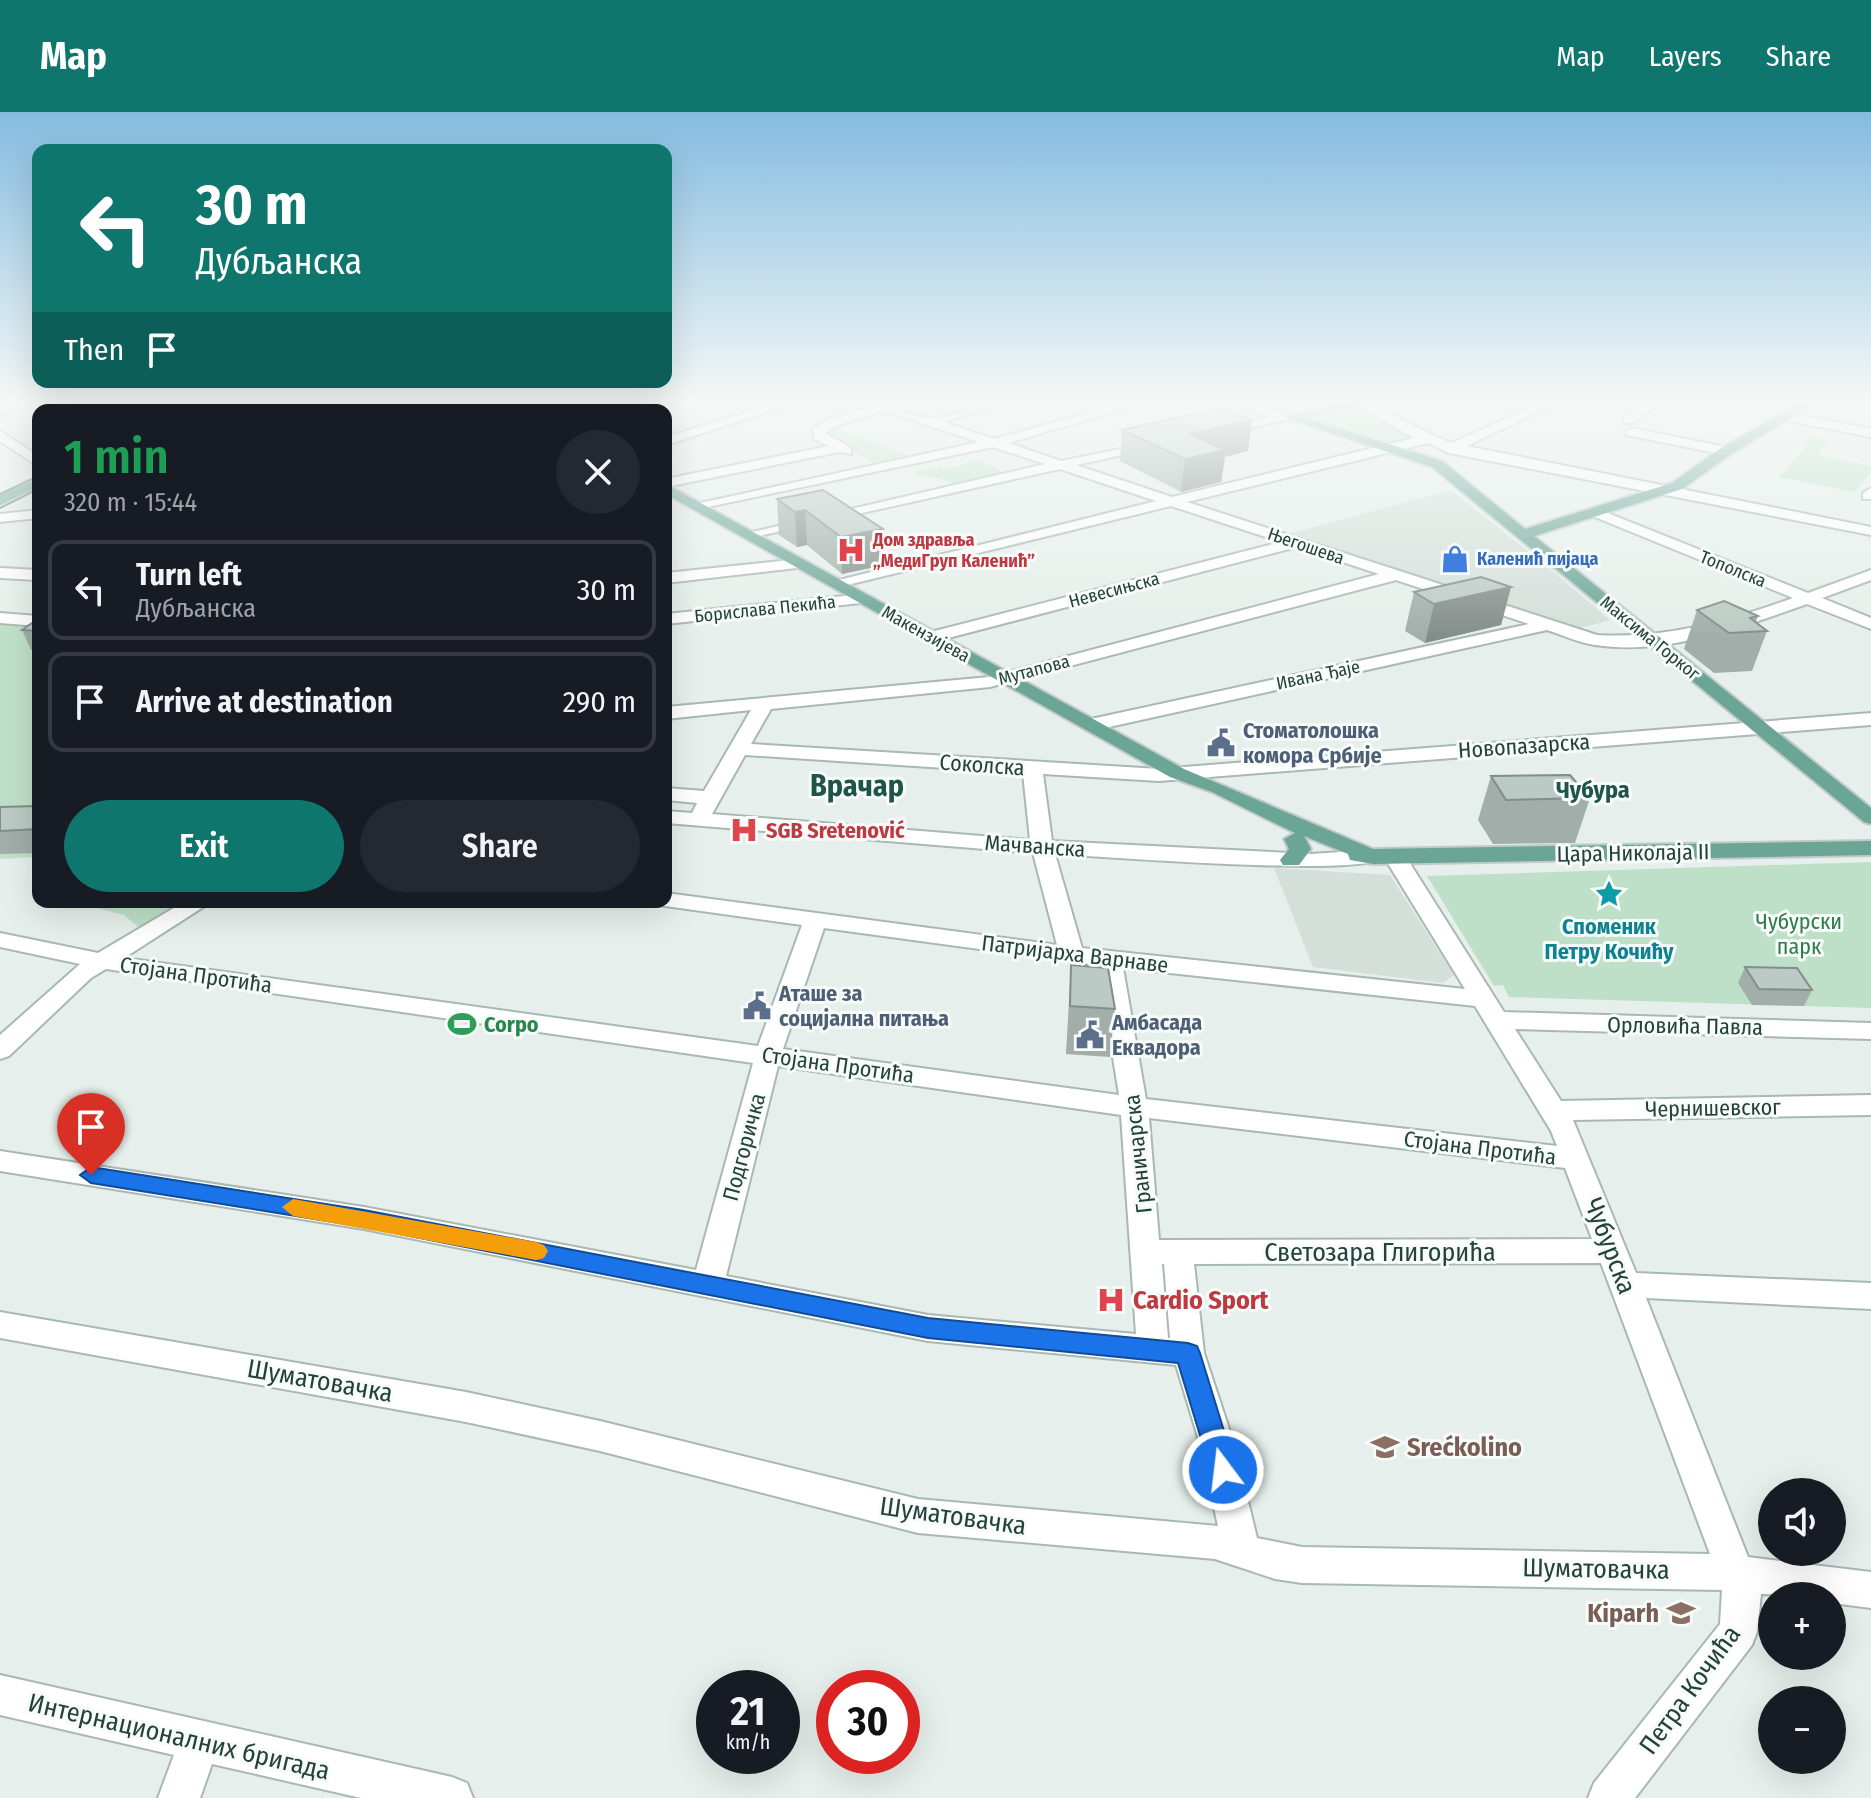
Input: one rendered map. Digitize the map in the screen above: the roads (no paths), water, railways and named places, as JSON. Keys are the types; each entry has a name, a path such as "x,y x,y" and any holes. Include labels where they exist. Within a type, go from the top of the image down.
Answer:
{"main road":[{"name":"Максима Горког","path":"1455,481 1871,818"},
{"path":"1524,534 1668,490 1682,481"},
{"path":"0,501 32,485"},
{"name":"Макензијева","path":"672,490 799,564 1182,776 1293,850"},
{"name":"Макензијева","path":"1182,776 1219,788 1288,822 1384,857"},
{"name":"Цара Николаја II","path":"1384,857 1871,848"}],"street":[{"path":"698,505 815,481"},
{"path":"759,532 986,481"},
{"name":"Његошева","path":"1103,481 1545,626 1604,641 1654,642 1805,598 1871,575"},
{"path":"835,583 1261,481"},
{"path":"1621,481 1871,531"},
{"name":"Тополска","path":"1595,512 1871,624"},
{"path":"0,518 32,515"},
{"name":"Невесињска","path":"933,637 1295,543"},
{"path":"672,577 799,564"},
{"path":"0,573 32,575"},
{"name":"Мутапова","path":"672,712 963,686 1005,678 1393,576"},
{"name":"Борислава Пекића","path":"672,618 864,599"},
{"path":"0,618 32,621"},
{"name":"Ивана Ђаје","path":"1091,725 1545,626"},
{"path":"698,820 765,703"},
{"name":"Новопазарска","path":"1182,776 1871,719"},
{"name":"Соколска","path":"739,749 1182,776"},
{"path":"1032,768 1042,847 1072,955"},
{"path":"672,795 710,798"},
{"name":"Мачванска","path":"672,818 1042,847 1293,850 1331,861 1384,857"},
{"name":"Чубурска","path":"1384,857 1492,1009 1555,1111 1736,1573"},
{"name":"Патријарха Варнаве","path":"672,901 1492,1009"},
{"path":"0,1050 51,1000 101,961 190,908"},
{"name":"Подгоричка","path":"708,1284 768,1055 815,920"},
{"name":"Стојана Протића","path":"0,940 101,961 1134,1107 1576,1159"},
{"name":"Граничарска","path":"1109,959 1163,1252 1188,1353 1217,1444 1241,1548"},
{"name":"Орловића Павла","path":"1492,1009 1871,1031"},
{"name":"Чернишевског","path":"1555,1111 1871,1105"},
{"path":"0,1161 364,1218 943,1330 1188,1353"},
{"name":"Светозара Глигорића","path":"1163,1252 1612,1251"},
{"name":"Граничарска","path":"1153,1350 1163,1252"},
{"path":"1625,1285 1871,1296"},
{"name":"Шуматовачка","path":"0,1325 466,1407 600,1436 918,1516 1215,1542 1275,1561 1302,1565 1736,1573 1871,1590"},
{"name":"Петра Кочића","path":"1609,1798 1738,1632 1743,1599 1736,1573"},
{"name":"Интернационалних бригада","path":"0,1695 452,1798"},
{"path":"179,1798 199,1742"}],"tram line":[{"path":"0,494 28,481"},
{"path":"0,508 32,492"}],"place":[{"name":"Дом здравља „МедиГруп Каленић”","path":"851,550"},
{"name":"Каленић пијаца","path":"1455,559"},
{"name":"Стоматолошка комора Србије","path":"1221,743"},
{"name":"SGB Sretenović","path":"744,830"},
{"name":"Споменик Петру Кочићу","path":"1609,894"},
{"name":"Аташе за социјална питања","path":"757,1006"},
{"name":"Corpo","path":"462,1024"},
{"name":"Амбасада Еквадора","path":"1090,1035"},
{"name":"Cardio Sport","path":"1111,1300"},
{"name":"Srećkolino","path":"1385,1447"},
{"name":"Kiparh","path":"1681,1613"}],"district":[{"name":"Врачар","path":"857,786"},
{"name":"Чубура","path":"1593,790"}],"park label":[{"name":"Чубурски парк","path":"1799,934"}]}
